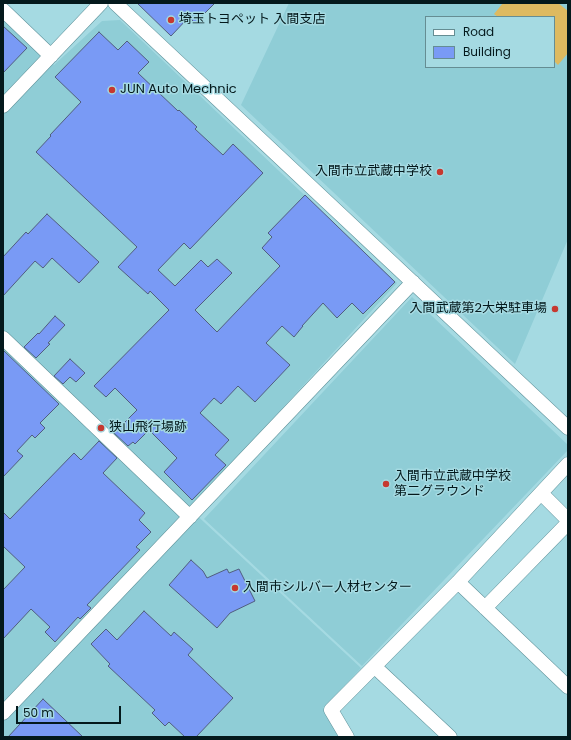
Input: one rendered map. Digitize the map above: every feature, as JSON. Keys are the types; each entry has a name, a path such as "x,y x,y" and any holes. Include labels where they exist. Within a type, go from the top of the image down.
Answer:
{"street":[{"path":"3,106 101,3"},
{"path":"115,3 568,428"},
{"path":"3,10 51,56"},
{"path":"3,713 413,282"},
{"path":"3,338 190,517"},
{"path":"347,737 331,710 458,582 568,464"},
{"path":"541,493 568,520"},
{"path":"485,608 568,523"},
{"path":"458,582 568,687"},
{"path":"375,667 447,736"}],"shaded area":[{"name":"入間市立武蔵中学校","path":"289,3 564,3 568,6 568,239 515,364 241,105"},
{"path":"503,3 558,3 568,11 568,53 558,65 555,62 555,16 497,16 494,14"},
{"path":"3,17 54,65 102,21 120,20 397,283 190,509 361,668 323,708 341,737 3,737"},
{"name":"入間市立武蔵中学校 第二グラウンド","path":"412,297 568,445 568,450 362,666 204,519"}],"building":[{"name":"埼玉トヨペット 入間支店","path":"137,3 215,3 195,23 189,17 171,36"},
{"path":"3,26 27,48 3,73"},
{"path":"99,32 118,50 127,41 149,62 138,73 197,127 195,129 223,155 233,144 263,173 190,249 184,243 158,270 175,286 201,260 208,267 217,259 232,273 195,310 217,332 280,266 262,248 272,237 268,233 305,195 395,282 363,314 352,303 337,318 323,303 294,337 282,326 266,343 290,365 255,402 238,386 221,404 214,398 200,413 229,440 215,455 226,465 192,500 164,472 177,458 149,430 135,444 133,442 128,446 114,433 137,410 115,388 106,397 94,386 169,310 150,291 148,294 118,267 137,247 36,152 81,102 55,77"},
{"path":"47,214 99,262 79,283 52,258 43,268 35,261 3,296 3,257 26,232 28,234"},
{"path":"55,316 65,325 48,343 50,344 36,358 24,347 38,333 39,334"},
{"path":"3,350 59,404 40,423 45,428 35,438 32,435 17,451 23,456 3,477"},
{"path":"70,359 85,373 76,382 70,377 63,384 54,376"},
{"path":"99,441 117,458 103,473 145,513 139,520 151,532 136,547 140,550 87,605 91,608 80,619 78,617 55,642 45,632 50,627 31,609 3,639 3,590 25,567 3,546 3,512 10,519 74,453 81,460"},
{"path":"191,560 203,571 207,578 227,569 229,573 239,569 255,601 230,613 217,628 169,585"},
{"path":"144,611 171,636 174,632 193,649 188,655 233,698 196,737 185,737 169,722 165,726 152,713 155,710 108,666 110,664 91,644 106,629 117,640"},
{"path":"43,699 83,737 8,737"}],"place":[{"name":"埼玉トヨペット 入間支店","path":"171,20"},
{"name":"JUN Auto Mechnic","path":"112,90"},
{"name":"入間市立武蔵中学校","path":"440,172"},
{"name":"入間武蔵第2大栄駐車場","path":"555,309"},
{"name":"狭山飛行場跡","path":"101,428"},
{"name":"入間市立武蔵中学校 第二グラウンド","path":"386,484"},
{"name":"入間市シルバー人材センター","path":"235,588"}]}
